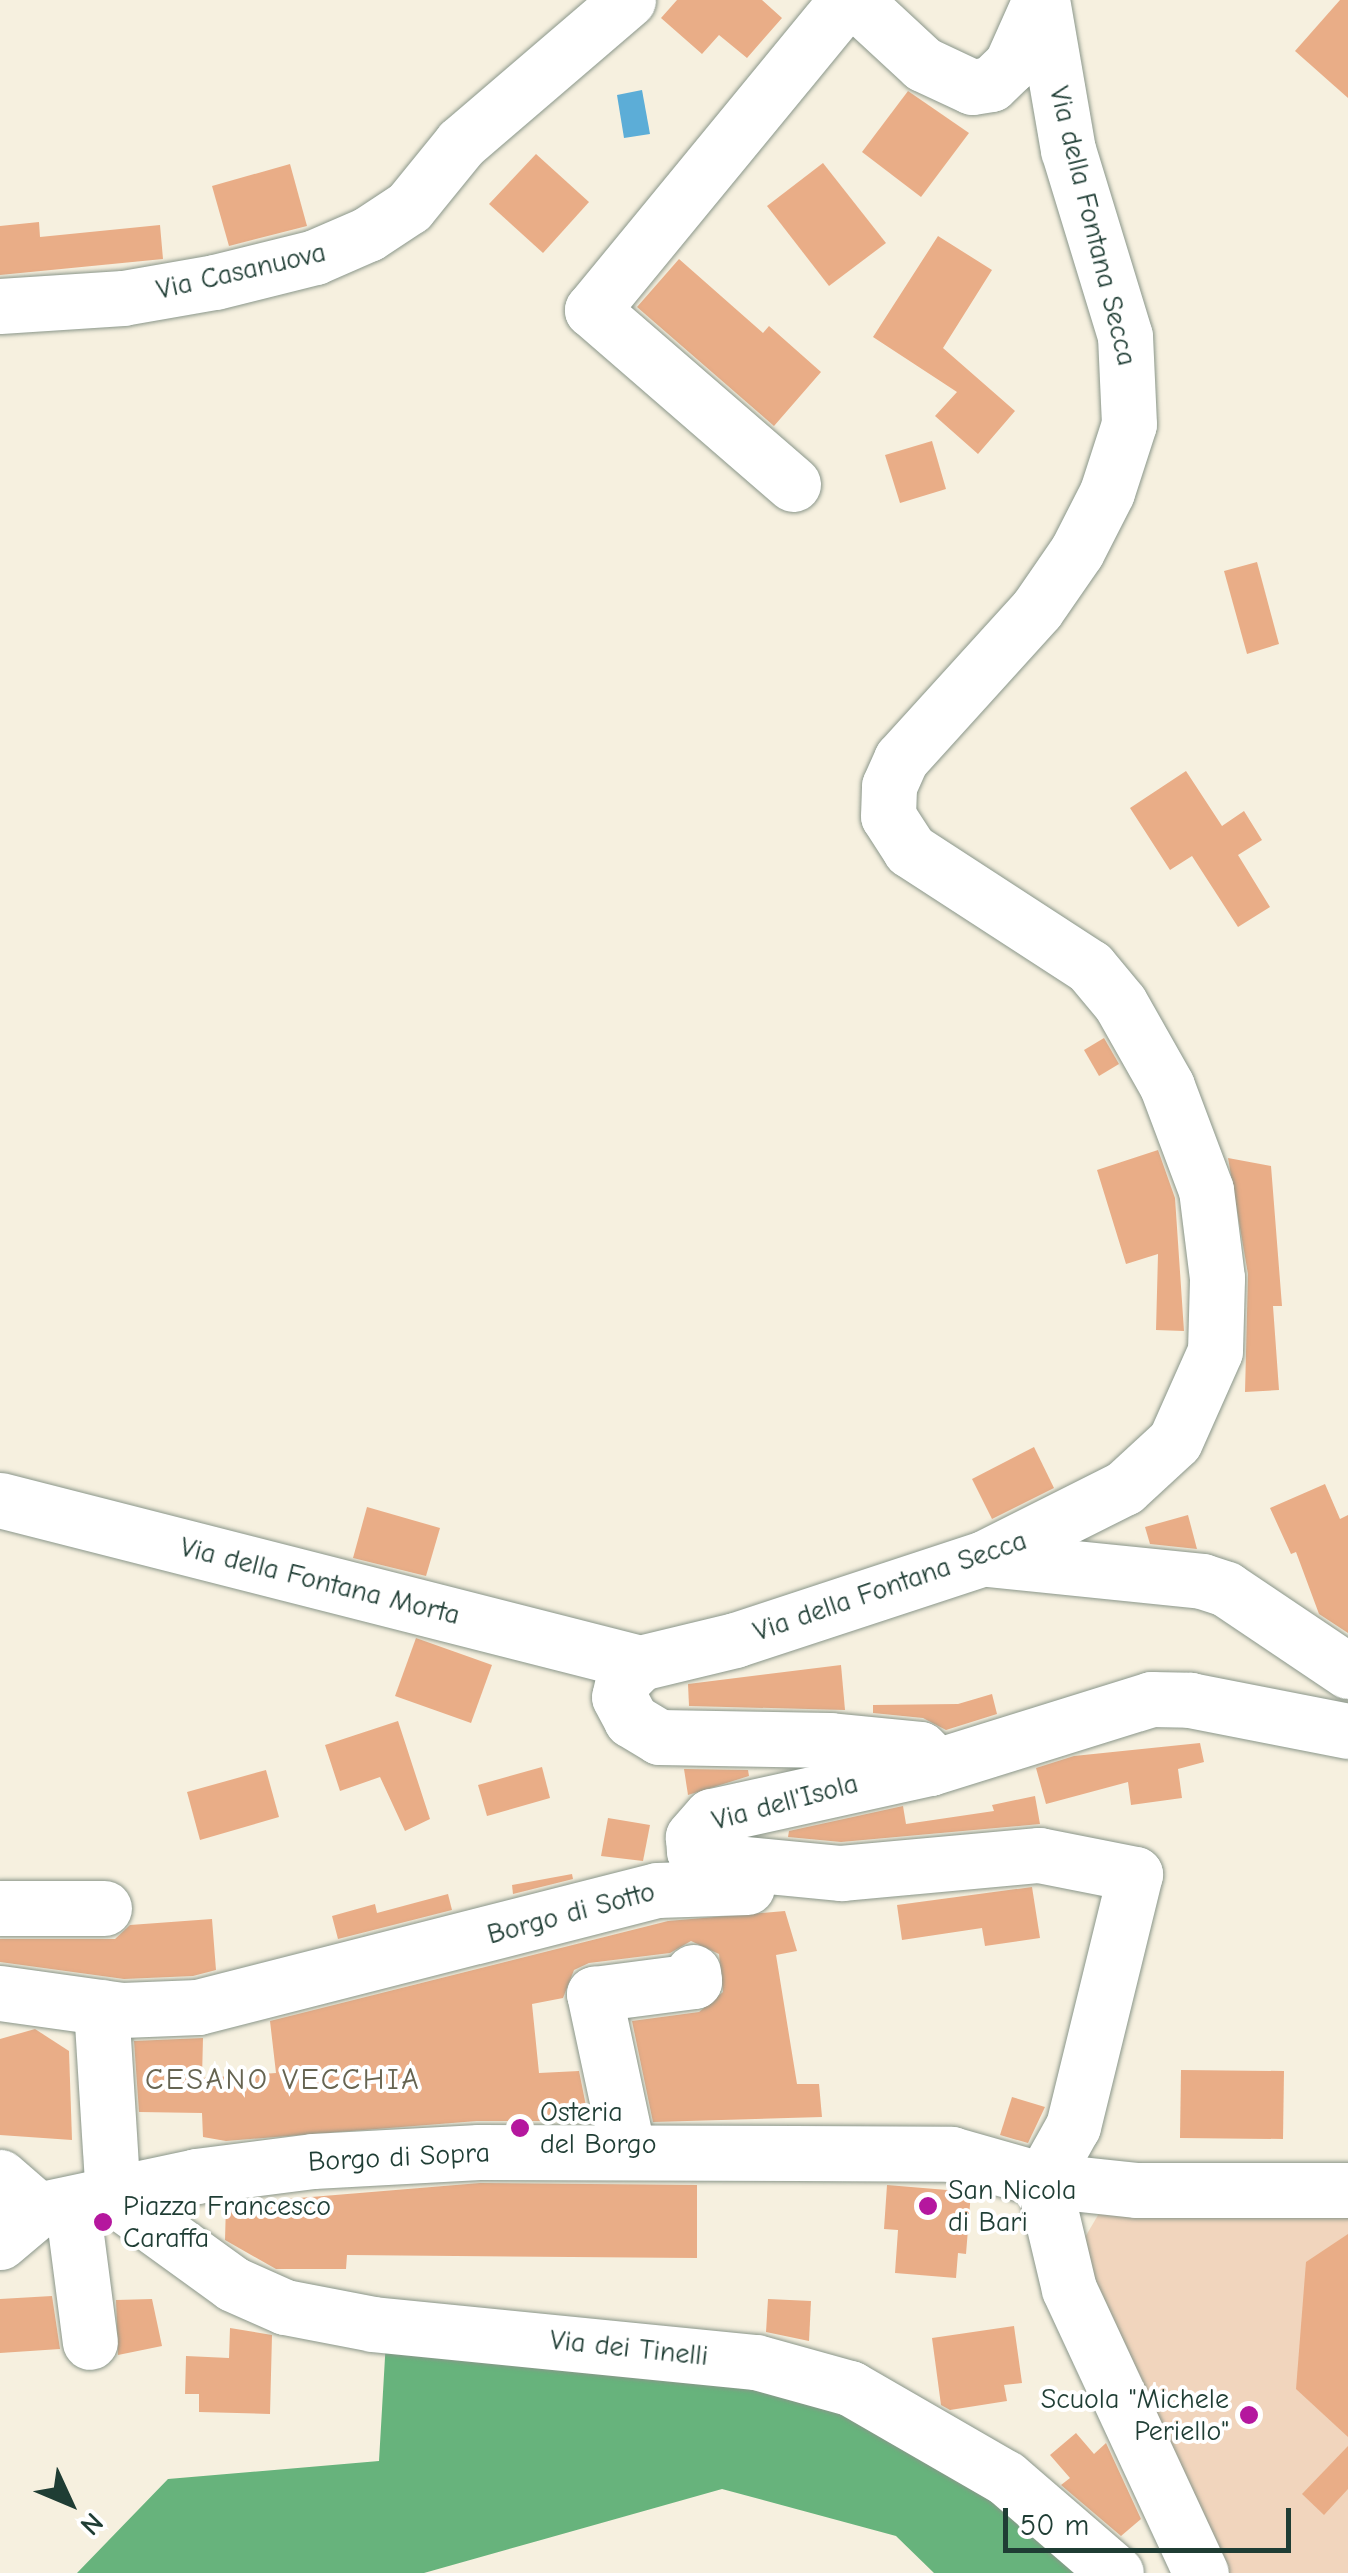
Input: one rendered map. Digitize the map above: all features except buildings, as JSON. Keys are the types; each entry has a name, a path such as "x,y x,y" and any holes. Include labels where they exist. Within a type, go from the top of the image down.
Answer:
{"street":[{"name":"Via Casanuova","path":"0,306 124,298 215,282 356,240 403,212 461,143 628,0"},
{"path":"793,484 592,310 851,0 932,70 972,86 991,84 1010,65 1041,0"},
{"name":"Via della Fontana Secca","path":"640,1664 735,1640 984,1558 1109,1497 1164,1455 1198,1402 1218,1327 1214,1233 1196,1152 1120,1003 1074,954 910,850 888,816 889,786 901,759 1037,609 1077,552 1107,492 1129,424 1125,336 1068,150 1041,0"},
{"name":"Via della Fontana Morta","path":"0,1500 640,1664"},
{"path":"984,1558 1202,1581 1226,1589 1348,1671"},
{"name":"Via dell'Isola","path":"640,1664 623,1680 620,1697 631,1720 659,1738 830,1740 920,1750 930,1768"},
{"name":"Via dell'Isola","path":"841,1873 705,1860 692,1845 694,1830 716,1814 930,1768 1111,1708 1171,1698 1348,1731"},
{"name":"Borgo di Sotto","path":"0,1993 158,2011 226,2002 682,1901 828,1893 840,1885 841,1873 1039,1855 1135,1874 1073,2126 1043,2180"},
{"path":"0,1908 104,1908"},
{"path":"628,2152 594,1994 694,1980 693,1972"},
{"path":"90,2342 45,2206 101,2007"},
{"name":"Borgo di Sopra","path":"45,2206 196,2176 313,2161 628,2152 951,2154 1043,2180 1138,2190 1348,2190"},
{"path":"1043,2180 1069,2289 1201,2573"},
{"name":"Via dei Tinelli","path":"45,2206 199,2253 233,2284 285,2307 373,2324 756,2362 850,2388 1006,2478 1116,2573"}],"shaded area":[{"name":"Scuola \"Michele Periello\"","path":"1101,2210 1348,2217 1348,2573 1224,2573 1074,2256"}],"green space":[{"path":"386,2340 815,2391 952,2462 1092,2573 934,2573 896,2536 722,2489 424,2573 77,2573 168,2479 379,2461"}],"water":[{"path":"642,90 650,134 624,138 617,95"}],"place":[{"name":"Osteria del Borgo","path":"520,2128"},
{"name":"San Nicola di Bari","path":"928,2206"},
{"name":"Piazza Francesco Caraffa","path":"103,2222"},
{"name":"Scuola \"Michele Periello\"","path":"1249,2415"}],"district":[{"name":"CESANO VECCHIA","path":"283,2080"}]}
